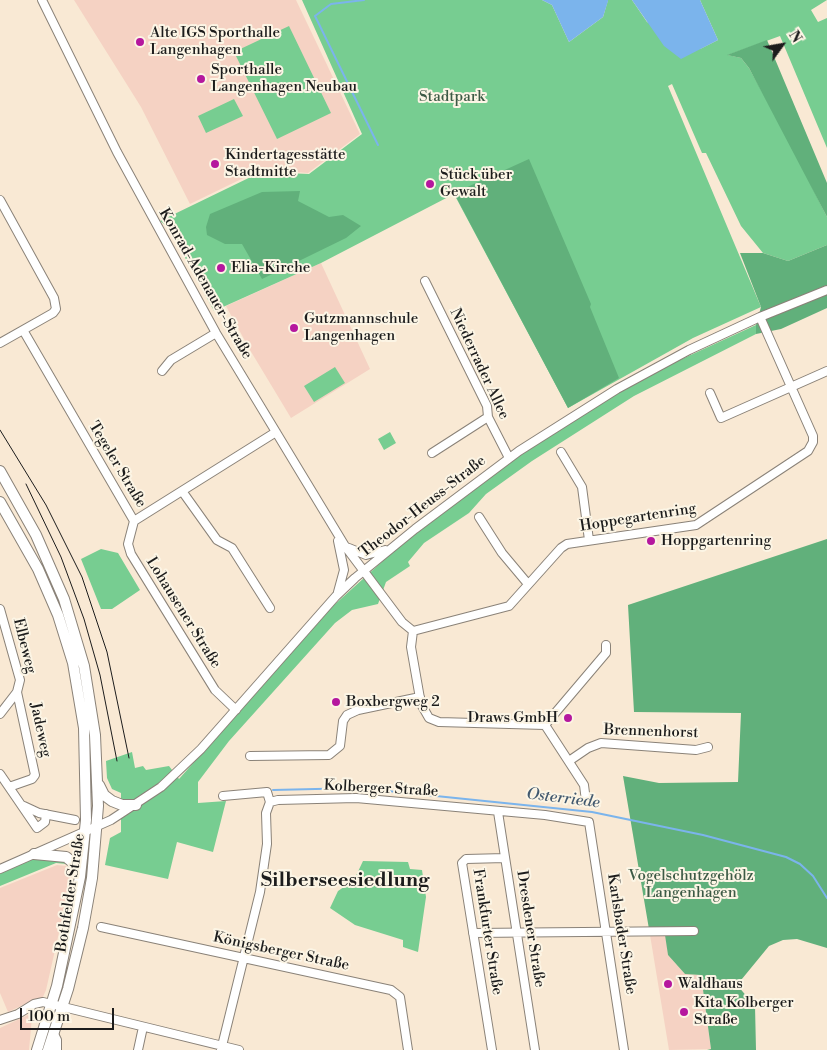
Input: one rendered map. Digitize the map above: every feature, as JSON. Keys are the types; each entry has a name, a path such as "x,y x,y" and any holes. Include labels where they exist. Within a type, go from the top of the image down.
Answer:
{"main road":[{"name":"Bothfelder Straße","path":"0,471 46,556 71,621 88,689 95,735 98,782 97,827 83,928 62,1007 48,1050"},
{"name":"Bothfelder Straße","path":"0,502 49,592 73,663 84,728 85,832 80,877 71,927 52,1004 37,1050"},
{"path":"98,782 102,791 112,801 122,805 136,805"},
{"path":"34,854 66,857 76,865 80,877"}],"street":[{"name":"Konrad-Adenauer-Straße","path":"42,0 112,144 216,333 333,528 363,571"},
{"path":"0,200 55,303 56,309 53,313 0,343"},
{"name":"Niederrader Allee","path":"425,282 487,406 488,417 509,458"},
{"name":"Theodor-Heuss-Straße","path":"0,869 97,827 136,805 171,779 236,710 336,596 389,549 509,458 624,384 689,350 760,317 827,290"},
{"name":"Hoppegartenring","path":"414,631 504,609 512,604 561,548 574,542 696,525 808,451 813,442 812,436 760,317"},
{"name":"Tegeler Straße","path":"23,330 134,521 276,432"},
{"path":"162,371 171,360 216,333"},
{"path":"710,393 721,418 827,371"},
{"path":"432,453 488,417"},
{"path":"561,452 582,487 589,540"},
{"path":"182,491 217,540 232,548 270,608"},
{"path":"479,517 502,553 528,584"},
{"name":"Lohausener Straße","path":"134,521 128,544 131,554 214,690 236,710"},
{"path":"333,528 342,554 344,570 343,582 336,596"},
{"path":"345,546 366,555 389,549"},
{"path":"363,571 402,622 414,631 411,647 420,697 426,715 438,722 545,725"},
{"name":"Elbeweg","path":"0,609 20,680 17,692 0,714"},
{"path":"545,725 606,653 606,645"},
{"name":"Jadeweg","path":"9,787 32,779 35,776 17,692"},
{"path":"250,756 329,756 340,746 343,721 347,715 358,710 420,697"},
{"path":"545,725 584,785 586,801"},
{"name":"Brennenhorst","path":"569,761 588,748 602,743 696,750 708,747"},
{"path":"0,774 37,828 45,822 46,814"},
{"path":"222,1048 264,868 267,844 266,813 270,802 267,792 223,796"},
{"name":"Kolberger Straße","path":"270,802 278,800 356,798 589,822"},
{"path":"21,804 46,814 75,820"},
{"name":"Dresdener Straße","path":"498,812 535,1050"},
{"name":"Karlsbader Straße","path":"589,822 624,1050"},
{"name":"Frankfurter Straße","path":"492,1050 462,864 466,859 505,858"},
{"name":"Königsberger Straße","path":"101,926 391,990 398,994 408,1050"},
{"path":"473,933 694,931"},
{"path":"0,1020 18,1014 39,1002 222,1048 239,1050"},
{"path":"138,1050 144,1027"},
{"path":"54,1034 57,1040 57,1050"}],"shaded area":[{"path":"74,0 296,0 360,134 308,173 262,169 190,204 141,107"},
{"name":"Gutzmannschule Langenhagen","path":"321,263 370,369 291,418 226,306"},
{"path":"57,865 66,866 72,875 46,990 42,999 36,999 8,1012 0,993 0,888"},
{"name":"Kita Kolberger Straße","path":"650,935 666,935 668,955 685,974 701,975 711,1049 669,1050"},
{"path":"28,1015 32,1017 29,1050 0,1050 0,1028"}],"green space":[{"name":"Stadtpark","path":"302,0 542,0 552,5 569,42 603,17 608,0 632,0 647,22 700,49 718,40 700,0 827,0 811,10 818,22 827,18 827,148 780,36 728,55 741,58 749,68 787,137 827,217 827,245 788,261 763,253 741,226 706,153 702,153 672,84 668,86 761,307 693,338 568,408 454,194 321,263 214,311 169,228 160,221 261,172 309,174 362,134"},
{"path":"289,26 331,113 277,139 234,52"},
{"path":"767,40 827,183 827,217 749,68 741,58 727,55"},
{"path":"234,99 243,116 206,133 198,116"},
{"path":"529,159 591,304 590,307 619,378 568,408 454,193"},
{"path":"300,191 298,201 329,217 343,215 361,226 346,238 262,279 242,244 225,244 207,235 206,227 210,214 262,192"},
{"path":"827,245 827,308 781,329 756,334 756,325 761,307 740,253 763,253 788,261"},
{"path":"756,325 756,334 634,396 532,461 486,494 469,513 424,543 408,562 410,566 386,582 378,604 352,610 335,623 229,741 198,782 198,803 226,801 213,852 177,842 168,879 105,865 110,838 121,832 121,793 112,789 107,778 106,761 132,752 135,768 143,766 146,770 169,766 179,779 333,606 416,531 551,433 618,392 671,364"},
{"path":"335,367 345,383 314,402 304,386"},
{"path":"390,432 396,443 384,450 378,439"},
{"name":"Vogelschutzgehölz Langenhagen","path":"827,539 827,948 797,939 783,940 769,946 737,985 755,1006 756,1050 707,1050 711,1049 701,975 685,974 668,955 665,935 650,935 623,776 659,783 738,782 741,713 634,712 628,605"},
{"path":"101,549 118,553 140,590 112,609 101,609 81,559"},
{"path":"61,855 67,864 56,863 0,886 0,869 4,871 31,860 29,856"},
{"path":"363,861 408,862 410,869 422,870 426,897 418,952 403,947 403,940 355,925 330,908 338,891 354,880"}],"water":[{"path":"542,0 608,1 603,17 569,42 552,5"},
{"path":"632,0 700,0 718,40 681,59 664,46"}],"waterway":[{"path":"364,0 331,4 315,16 378,145"},
{"name":"Osterriede","path":"273,790 358,788 592,812 703,835 786,857 800,864 813,876 827,898"}],"tram line":[{"path":"0,430 46,505 82,577 107,652 129,758"},
{"path":"26,484 61,557 84,619 100,675 117,761"}],"place":[{"name":"Alte IGS Sporthalle Langenhagen","path":"140,42"},
{"name":"Sporthalle Langenhagen Neubau","path":"201,79"},
{"name":"Kindertagesstätte Stadtmitte","path":"215,164"},
{"name":"Stück über Gewalt","path":"430,184"},
{"name":"Elia-Kirche","path":"221,268"},
{"name":"Gutzmannschule Langenhagen","path":"294,328"},
{"name":"Hoppgartenring","path":"651,541"},
{"name":"Boxbergweg 2","path":"336,702"},
{"name":"Draws GmbH","path":"568,718"},
{"name":"Waldhaus","path":"668,984"},
{"name":"Kita Kolberger Straße","path":"684,1012"}],"district":[{"name":"Silberseesiedlung","path":"345,881"}]}
